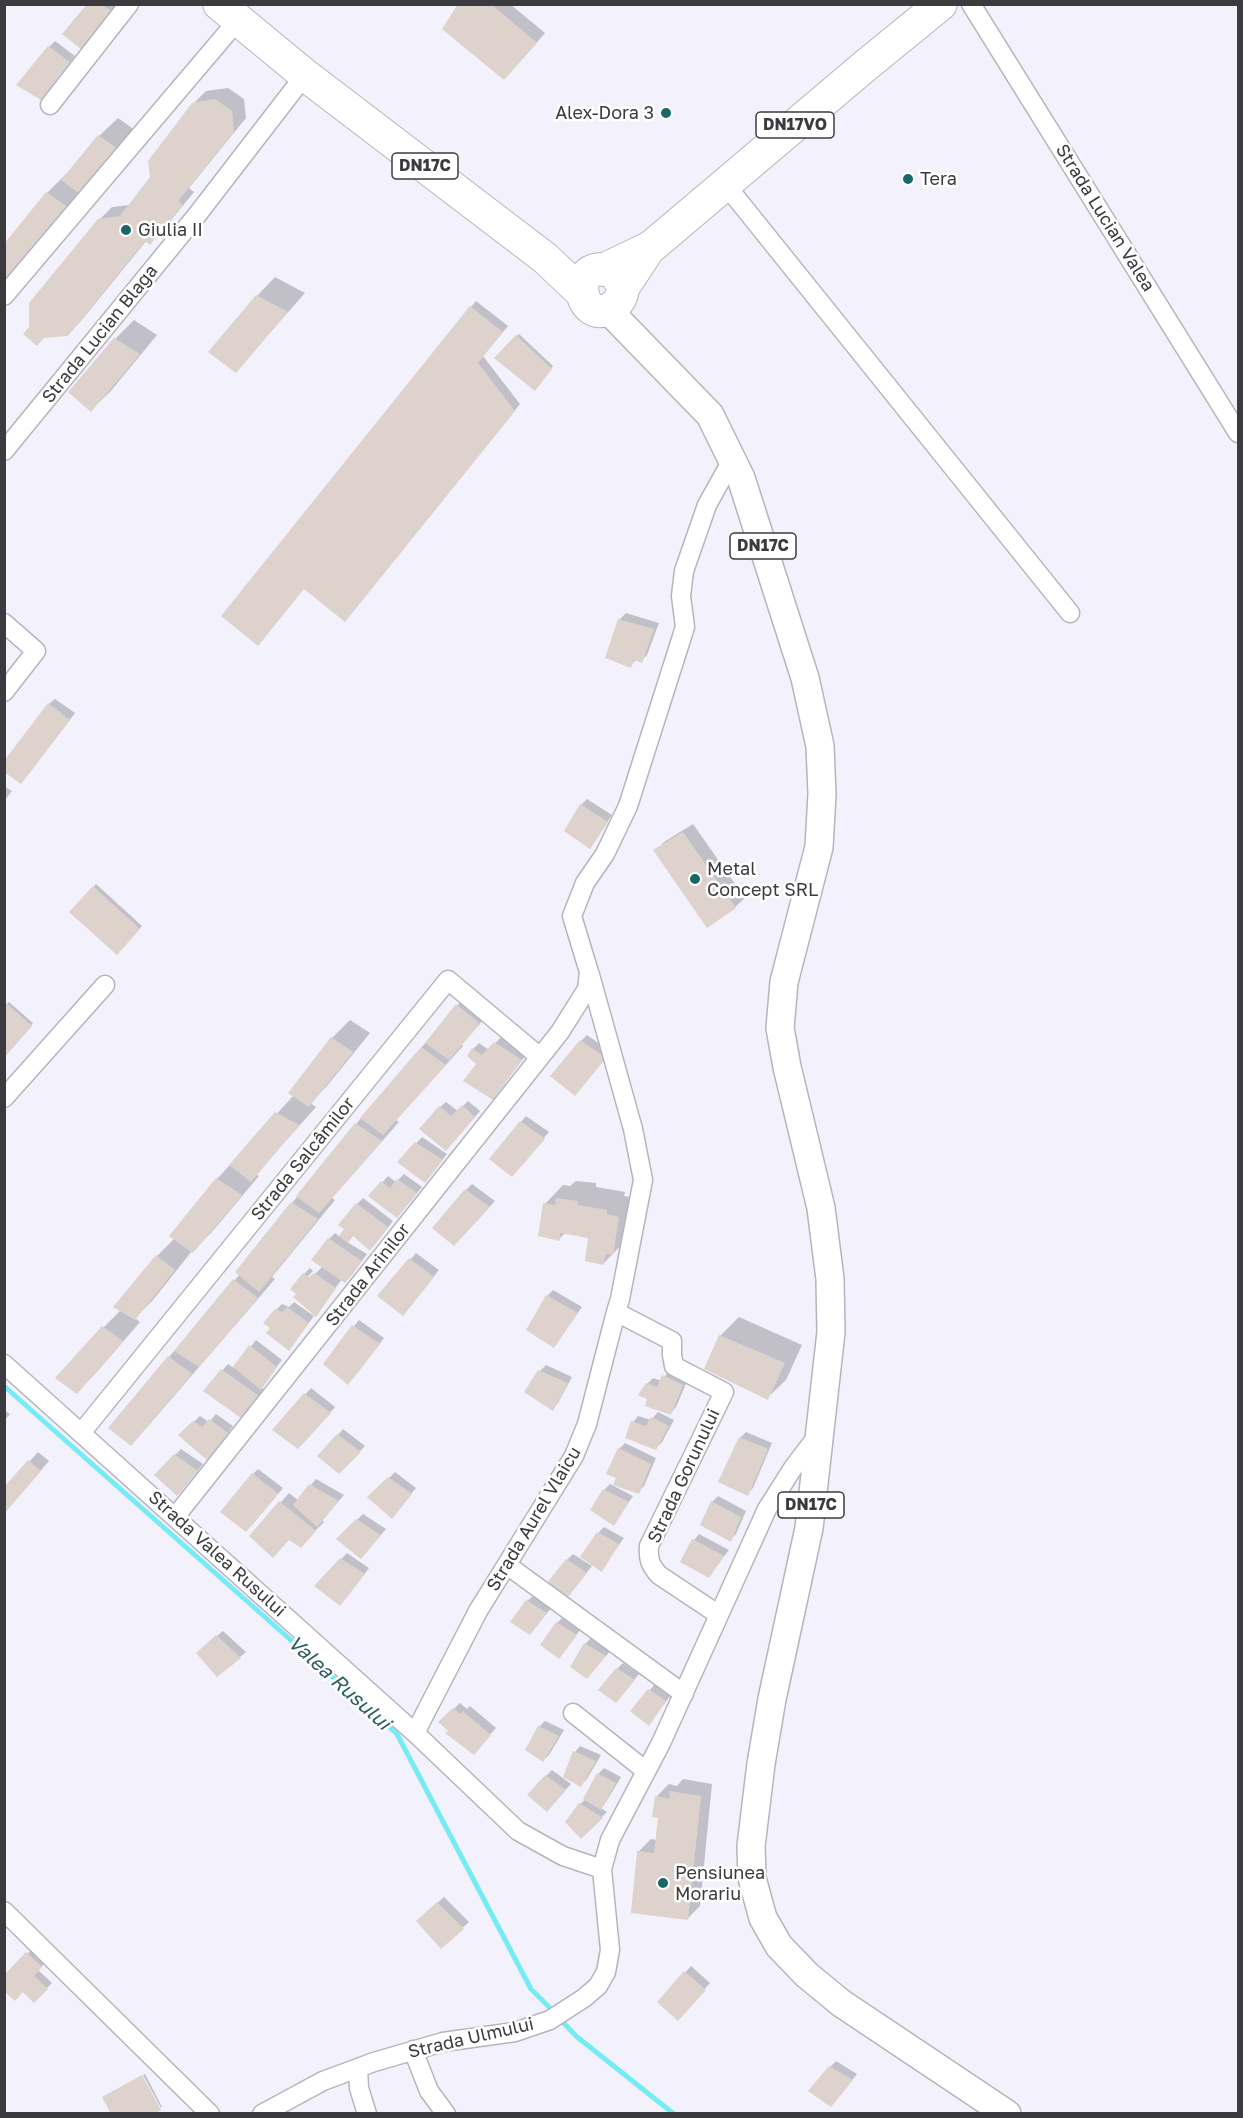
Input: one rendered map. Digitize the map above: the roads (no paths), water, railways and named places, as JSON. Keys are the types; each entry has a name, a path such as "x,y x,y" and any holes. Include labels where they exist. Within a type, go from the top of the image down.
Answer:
{"highway":[{"name":"DN17VO","path":"604,289 725,184 941,4"},
{"name":"DN17C","path":"229,12 305,75 545,258 604,289"}],"main road":[{"name":"DN17C","path":"604,289 631,333 710,415 741,478 805,678 820,746 822,794 819,847 784,982 780,1028 820,1208 830,1279 831,1332 808,1528 772,1699 754,1812 751,1846 752,1878 763,1918 779,1946 807,1975 841,2003 1002,2109"}],"street":[{"path":"50,105 129,4"},
{"name":"Strada Lucian Valea","path":"971,4 1239,433"},
{"path":"4,296 229,12"},
{"name":"Strada Lucian Blaga","path":"4,451 197,215 305,75"},
{"path":"725,184 1070,613"},
{"name":"Strada Aurel Vlaicu","path":"415,1733 478,1611 574,1456 587,1424 616,1312 643,1180 633,1129 572,916 585,883 605,854 628,806 685,627 681,596 684,571 707,505 732,460"},
{"path":"4,623 36,651 4,692"},
{"name":"Strada Arinilor","path":"176,1517 561,1032 587,988 589,972"},
{"name":"Strada Salcâmilor","path":"81,1433 448,980 540,1057"},
{"path":"4,1098 105,985"},
{"name":"Strada Gorunului","path":"616,1312 672,1341 674,1366 724,1392 649,1546 648,1558 651,1567 659,1575 719,1615"},
{"name":"Strada Valea Rusului","path":"4,1364 415,1733 518,1831 563,1856 602,1869"},
{"path":"602,1869 610,1840 684,1694 768,1509 793,1468 820,1434"},
{"path":"507,1565 684,1694"},
{"path":"573,1713 646,1771"},
{"name":"Strada Ulmului","path":"262,2114 323,2080 358,2068 443,2042 515,2032 557,2016 598,1986 606,1972 610,1950 602,1869"},
{"path":"4,1911 210,2114"},
{"path":"413,2050 429,2091 446,2114"},
{"path":"358,2068 359,2088 367,2114"}],"waterway":[{"name":"Valea Rusului","path":"4,1386 397,1734 531,1989 554,2012"},
{"name":"Valea Rusului","path":"560,2019 576,2036 674,2114"}],"place":[{"name":"Alex-Dora 3","path":"666,113"},
{"name":"Tera","path":"908,179"},
{"name":"Giulia II","path":"126,230"},
{"name":"Metal Concept SRL","path":"695,879"},
{"name":"Pensiunea Morariu","path":"663,1883"}]}
